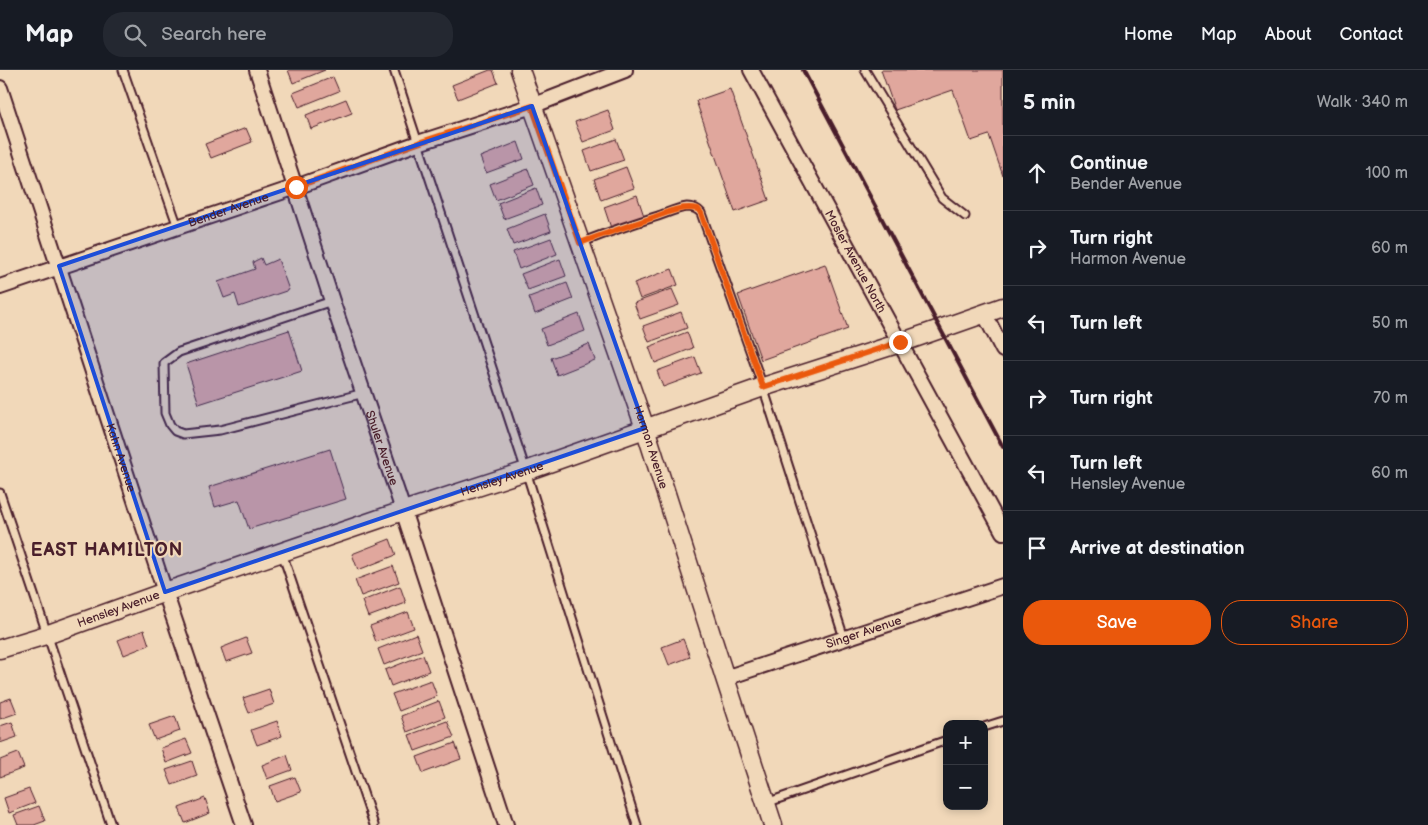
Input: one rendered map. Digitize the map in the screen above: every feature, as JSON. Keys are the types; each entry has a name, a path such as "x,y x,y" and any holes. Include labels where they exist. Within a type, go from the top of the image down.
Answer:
{"street":[{"name":"Shuler Avenue","path":"257,70 506,825"},
{"name":"Harmon Avenue","path":"520,70 645,428 773,825"},
{"name":"Bender Avenue","path":"0,287 296,187 418,143 532,106 625,70"},
{"name":"Mosler Avenue North","path":"752,70 1003,532"},
{"name":"Kahn Avenue","path":"0,88 165,592 244,825"},
{"name":"Hensley Avenue","path":"0,649 46,635 403,510 526,471 763,387 1003,307"},
{"path":"984,314 1003,350"},
{"name":"Singer Avenue","path":"725,678 1003,586"}],"lane":[{"path":"123,70 178,227"},
{"path":"394,70 526,471 637,825"},
{"path":"865,70 942,198 965,216"},
{"path":"580,243 623,227 688,207 698,209 701,213 763,387 844,638"},
{"path":"332,301 179,352 164,363 165,412 175,431 183,434 220,430 364,393"},
{"path":"0,493 111,825"},
{"path":"282,552 374,825"},
{"path":"988,726 1003,721"},
{"path":"766,803 943,741"}],"highlighted area":[{"path":"532,106 645,428 165,592 59,266"}],"building":[{"path":"288,70 325,70 293,83"},
{"path":"493,70 498,83 458,99 452,85"},
{"path":"881,70 1003,70 1003,176 989,135 971,141 953,90 895,110"},
{"path":"333,77 339,91 299,107 293,93"},
{"path":"730,89 769,200 735,212 696,101"},
{"path":"346,99 352,113 311,129 306,115"},
{"path":"608,110 615,130 583,142 575,122"},
{"path":"246,128 252,142 211,158 205,144"},
{"path":"616,139 624,160 591,171 584,151"},
{"path":"518,142 524,159 486,173 480,157"},
{"path":"626,167 634,188 601,200 594,179"},
{"path":"528,169 534,185 496,200 490,184"},
{"path":"536,188 542,205 504,219 498,203"},
{"path":"637,195 644,216 611,228 604,207"},
{"path":"545,214 551,231 513,245 507,229"},
{"path":"551,238 557,254 519,269 513,252"},
{"path":"261,258 264,265 278,259 289,290 239,307 235,294 224,298 218,282 255,269 253,262"},
{"path":"560,259 566,276 528,290 521,274"},
{"path":"825,264 848,329 761,360 738,295"},
{"path":"672,269 678,285 640,299 634,283"},
{"path":"567,283 573,299 535,314 529,297"},
{"path":"672,289 679,305 640,319 634,303"},
{"path":"681,312 687,328 649,342 643,326"},
{"path":"579,314 585,331 547,345 541,329"},
{"path":"289,330 302,371 199,404 186,364"},
{"path":"687,332 693,348 655,363 649,347"},
{"path":"589,344 595,360 557,375 551,358"},
{"path":"695,357 701,373 663,387 657,371"},
{"path":"330,449 346,499 249,529 239,500 215,507 209,487"},
{"path":"390,539 396,555 358,570 352,554"},
{"path":"393,566 399,582 361,596 355,580"},
{"path":"400,586 406,603 368,617 362,601"},
{"path":"408,612 414,628 376,642 370,626"},
{"path":"144,630 149,645 124,655 118,640"},
{"path":"416,634 422,650 384,665 378,649"},
{"path":"246,638 252,653 226,662 221,648"},
{"path":"683,639 690,657 669,665 662,647"},
{"path":"423,655 429,671 391,686 385,670"},
{"path":"431,680 437,696 399,711 392,694"},
{"path":"269,689 274,704 249,713 243,698"},
{"path":"11,698 17,713 0,719 0,702"},
{"path":"439,701 445,717 407,732 401,716"},
{"path":"175,716 180,731 155,740 149,725"},
{"path":"277,721 282,736 257,745 251,730"},
{"path":"447,721 454,737 415,751 409,735"},
{"path":"12,722 17,737 0,743 0,726"},
{"path":"186,739 192,753 166,763 161,748"},
{"path":"455,743 461,759 423,773 417,757"},
{"path":"18,753 24,768 0,777 0,760"},
{"path":"287,755 292,770 267,779 262,765"},
{"path":"192,761 197,776 172,785 166,770"},
{"path":"295,777 301,792 275,801 270,786"},
{"path":"29,789 35,803 9,813 4,798"},
{"path":"205,798 210,813 185,823 179,808"},
{"path":"39,806 45,821 34,825 18,825 14,815"}],"railway":[{"path":"803,70 1003,447"}],"district":[{"name":"EAST HAMILTON","path":"107,550"}],"route":[{"path":"296,187 418,143 532,106 580,243 623,227 688,207 698,209 763,387 900,342"}]}
